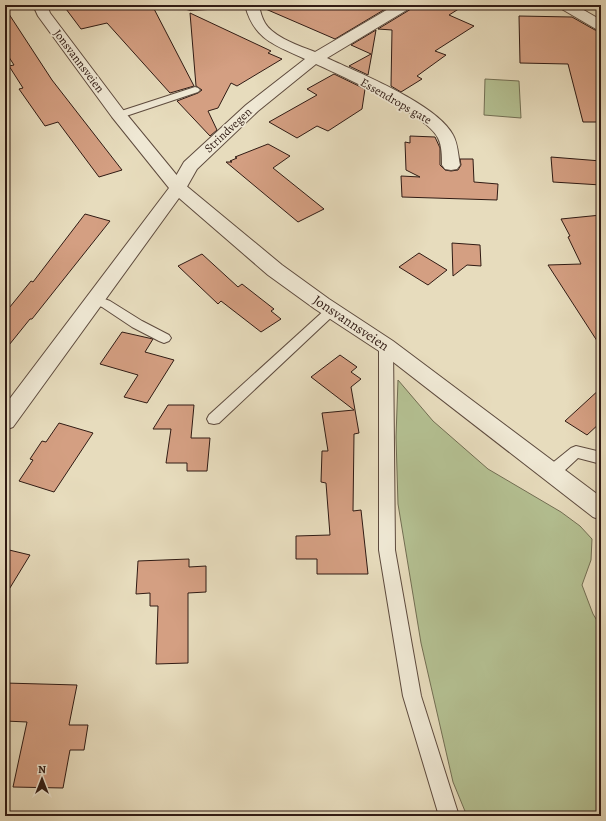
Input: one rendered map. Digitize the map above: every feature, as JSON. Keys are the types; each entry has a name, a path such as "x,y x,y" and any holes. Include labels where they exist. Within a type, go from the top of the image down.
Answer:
{"street":[{"name":"Jonsvannsveien","path":"40,5 43,13 119,116 178,188 275,270 386,346 550,473 601,510"},
{"name":"Essendrops gate","path":"252,5 257,24 266,34 402,102 420,112 436,124 445,134 451,165"},
{"name":"Strindvegen","path":"5,421 94,299 178,188 190,166 252,108 314,59 405,5"},
{"path":"564,5 601,26"}],"lane":[{"path":"190,7 225,5"},
{"path":"119,116 194,90"},
{"path":"94,299 106,304 136,324 164,338"},
{"path":"214,418 332,310"},
{"path":"386,346 387,550 412,696 449,816"},
{"path":"550,473 576,452 601,458"}],"green space":[{"path":"485,79 519,81 521,118 484,115"},
{"path":"398,380 433,421 488,469 561,512 580,526 592,539 591,560 582,585 593,614 601,627 601,816 467,816 453,782 421,643 398,504 396,437"}],"building":[{"path":"63,5 152,5 194,86 170,93 107,23 81,29"},
{"path":"261,5 392,5 335,39 261,7"},
{"path":"413,5 465,5 449,15 474,26 435,51 446,55 417,76 422,79 401,92 391,86 392,30 378,29 411,9"},
{"path":"5,8 52,80 122,170 99,177 58,122 45,126 19,89 23,88 9,66 14,65 5,51"},
{"path":"190,13 271,51 268,53 282,59 237,86 231,83 218,108 208,111 217,130 210,136 177,101 202,90 196,86"},
{"path":"519,16 572,17 595,30 601,31 601,122 583,122 568,64 520,63"},
{"path":"376,30 368,75 349,66 371,54 351,45"},
{"path":"334,74 365,89 362,109 328,131 317,126 297,138 269,122 317,95 307,89"},
{"path":"410,136 435,137 440,148 440,165 445,170 458,170 461,165 460,159 473,159 474,182 498,184 497,200 402,197 401,176 420,177 406,170 405,142 410,143"},
{"path":"268,144 290,156 273,168 324,209 298,222 226,162 232,162 230,161 237,158 235,157"},
{"path":"551,157 601,161 601,185 553,182"},
{"path":"85,214 110,221 32,319 30,319 5,350 5,313 31,281 33,282"},
{"path":"601,215 601,347 548,265 581,264 568,237 570,236 561,219"},
{"path":"452,243 480,245 481,266 467,265 453,276"},
{"path":"419,253 447,270 428,285 399,267"},
{"path":"202,254 238,287 242,284 274,309 271,311 281,319 261,332 221,301 218,304 178,266"},
{"path":"122,332 153,339 145,352 174,360 147,403 124,397 138,375 100,364"},
{"path":"340,355 357,367 351,372 361,379 351,387 359,433 354,434 353,511 361,510 368,574 317,574 317,559 296,559 296,536 330,535 326,483 321,482 322,451 328,451 322,413 354,410 311,377"},
{"path":"601,388 601,422 587,435 565,421"},
{"path":"168,405 194,405 191,438 210,438 207,471 187,471 187,463 166,463 171,429 153,429"},
{"path":"59,423 93,433 54,492 19,481 33,460 30,459 42,441 46,442"},
{"path":"5,549 30,555 5,596"},
{"path":"189,559 189,567 206,566 206,592 188,593 188,663 156,664 158,606 150,606 150,593 136,594 138,561"},
{"path":"5,683 77,685 69,725 88,725 84,750 70,750 63,788 13,787 27,722 5,721"}]}
